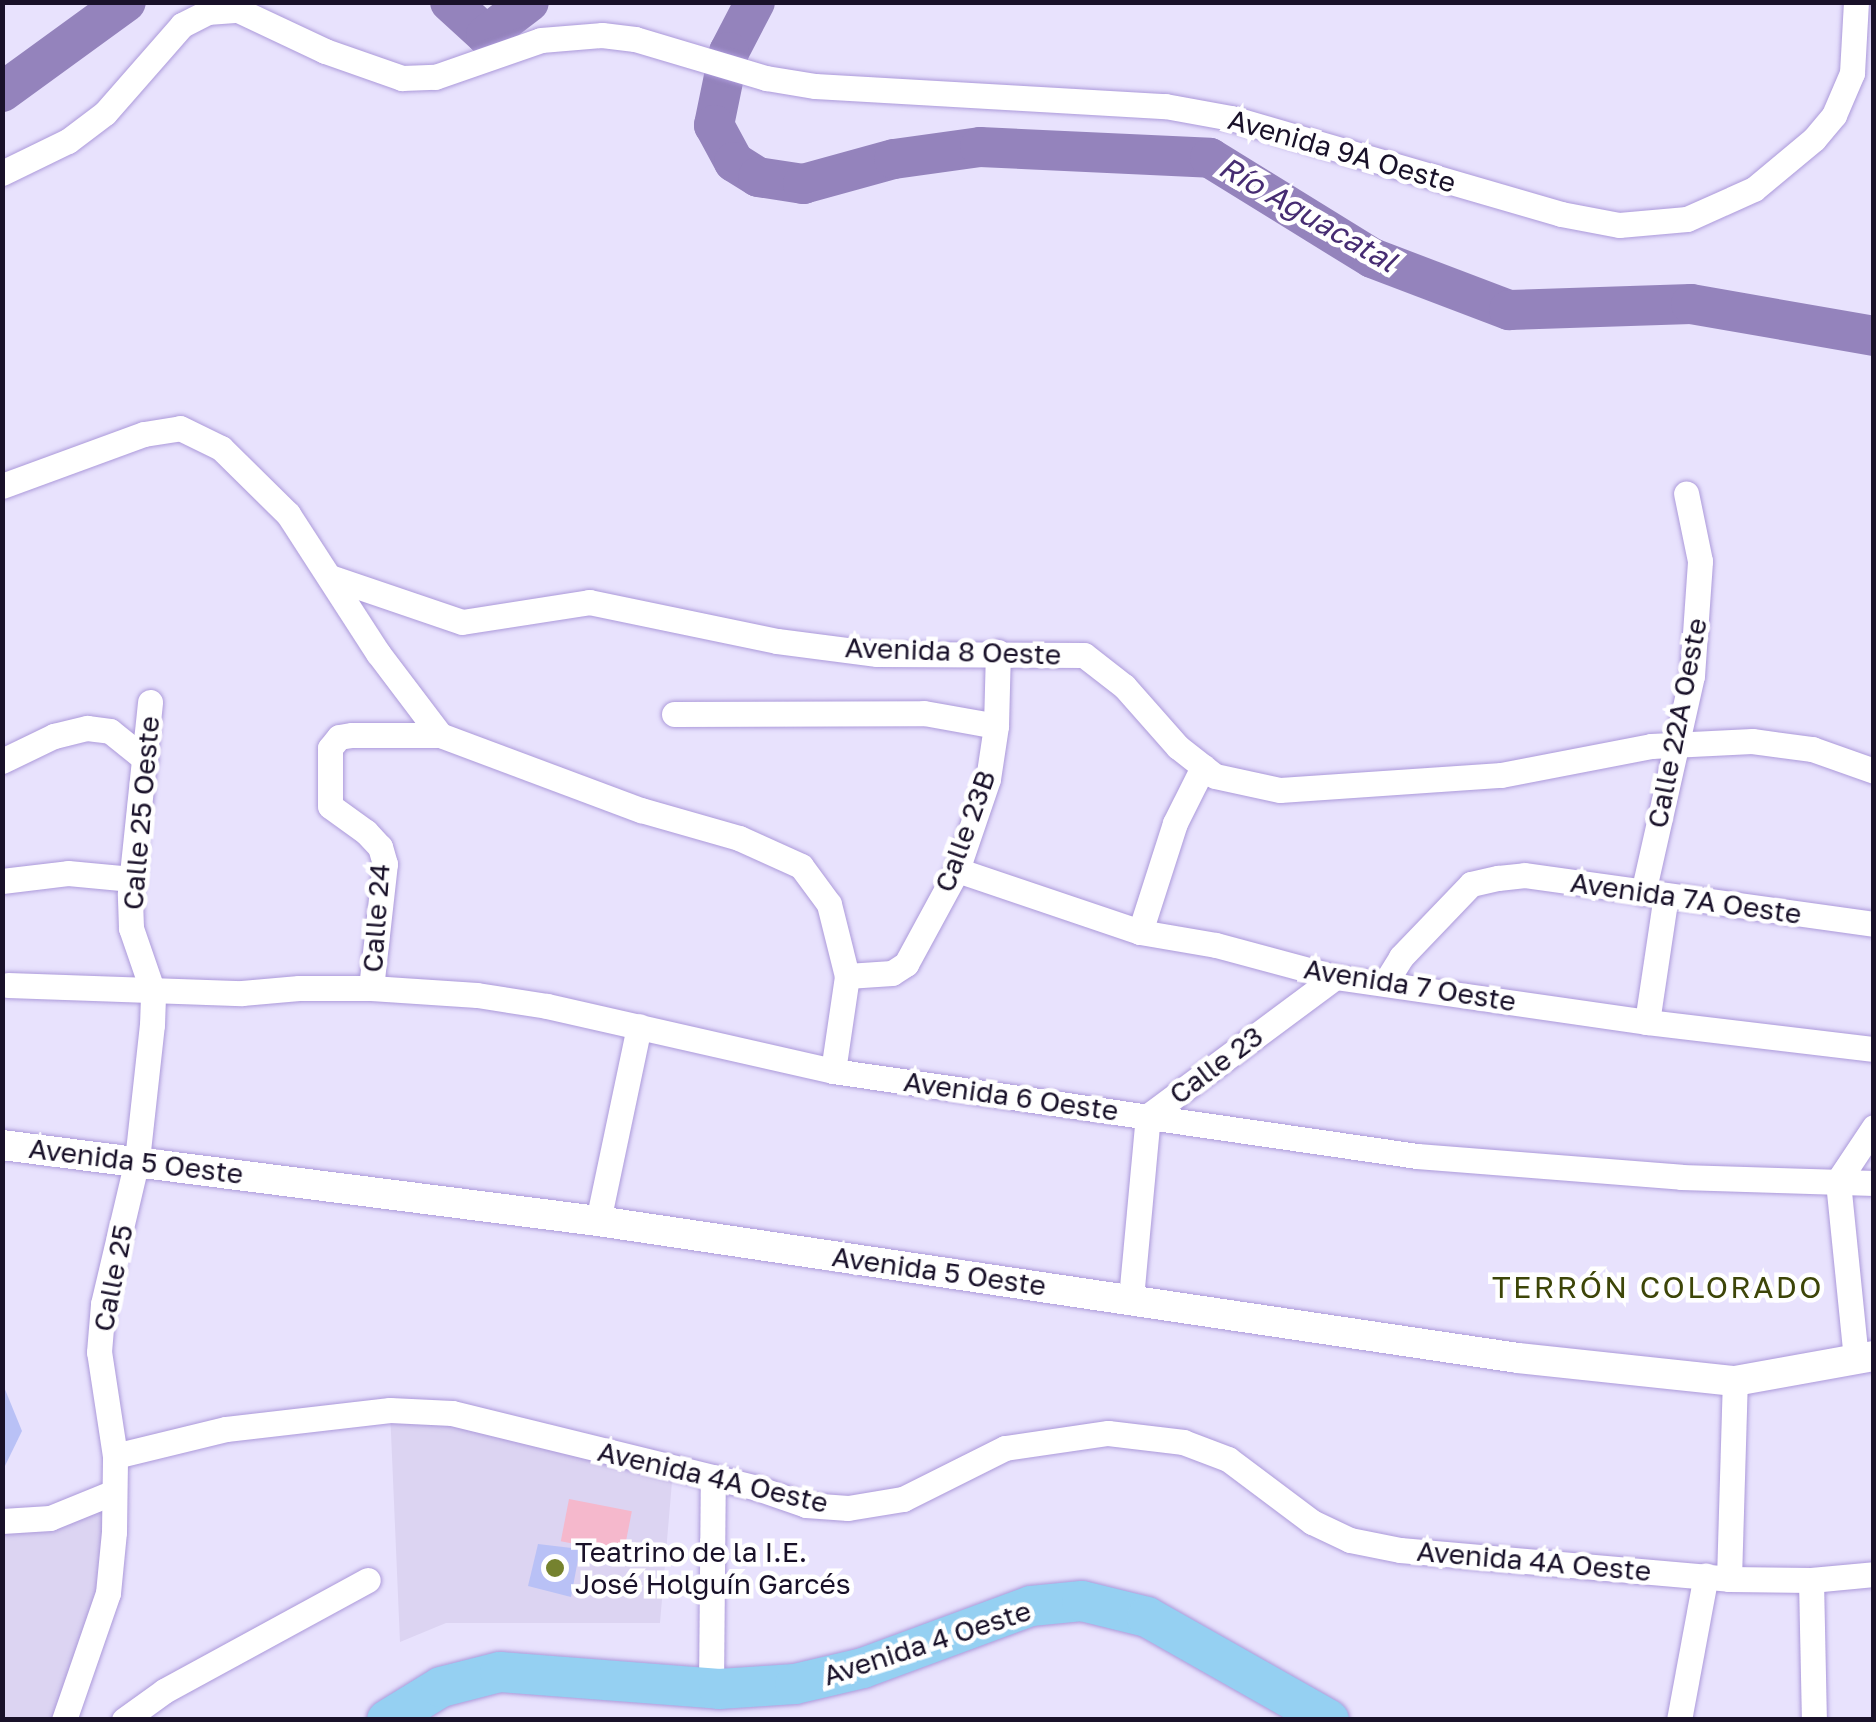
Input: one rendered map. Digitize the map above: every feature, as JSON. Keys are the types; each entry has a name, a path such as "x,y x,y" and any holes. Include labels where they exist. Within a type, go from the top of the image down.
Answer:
{"main road":[{"name":"Avenida 4 Oeste","path":"387,1720 440,1687 490,1673 711,1688 824,1679 1031,1606 1082,1600 1147,1616 1329,1720"}],"street":[{"path":"1856,2 1863,77"},
{"name":"Avenida 9A Oeste","path":"2,173 68,141 104,113 182,25 207,12 238,10 373,71 402,78 435,77 541,40 586,36 636,40 766,78 873,93 1165,106 1231,118 1561,214 1620,225 1687,220 1754,189 1814,139 1863,77"},
{"path":"2,486 144,434 180,428 221,448 288,514 378,653 440,734 641,810 739,838 800,866 829,904 847,976 833,1071"},
{"name":"Calle 22A Oeste","path":"1647,1022 1654,894 1700,600 1700,562 1686,493"},
{"name":"Avenida 8 Oeste","path":"333,578 462,622 589,602 777,641 860,652 1084,655 1124,686 1178,747 1215,776 1280,790 1500,775 1679,743 1752,741 1812,749 1874,771"},
{"name":"Calle 23B","path":"847,976 892,973 906,964 957,870 988,780 996,726 998,652"},
{"name":"Calle 25 Oeste","path":"137,1160 153,992 131,928 132,880 150,702"},
{"path":"674,714 924,713 996,726"},
{"path":"2,762 54,736 87,728 110,731 145,759"},
{"name":"Calle 24","path":"371,988 385,864 380,847 366,832 330,806 330,748 339,737 352,734 440,734"},
{"path":"1140,932 1175,822 1203,767"},
{"name":"Avenida 7 Oeste","path":"957,870 1140,932 1216,945 1335,976 1647,1022 1874,1049"},
{"path":"2,881 68,873 132,880"},
{"name":"Avenida 7A Oeste","path":"1385,983 1401,956 1471,884 1498,878 1525,876 1874,924"},
{"name":"Calle 23","path":"1131,1298 1148,1116 1335,976"},
{"name":"Avenida 6 Oeste","path":"8,984 153,992 371,988 477,995 639,1026 740,1053 833,1071 1417,1156 1527,1167 1874,1183"},
{"path":"598,1221 639,1026"},
{"path":"1865,1358 1838,1181 1874,1127"},
{"name":"Avenida 5 Oeste","path":"2,1145 598,1221 1518,1358 1734,1382 1865,1358"},
{"name":"Calle 25","path":"64,1720 108,1593 115,1456 99,1352 103,1304 137,1160"},
{"path":"1679,1720 1717,1577 1734,1382"},
{"name":"Avenida 4A Oeste","path":"115,1456 226,1429 390,1410 452,1413 806,1504 848,1508 903,1499 1005,1448 1108,1432 1183,1442 1228,1459 1312,1522 1350,1540 1400,1550 1717,1577 1811,1580 1874,1574"},
{"path":"711,1688 713,1478"},
{"path":"2,1521 50,1518 114,1492"},
{"path":"124,1720 164,1691 368,1580"},
{"path":"1811,1580 1814,1720"}],"shaded area":[{"path":"390,1410 673,1470 660,1623 446,1623 400,1642"},
{"path":"114,1492 114,1532 64,1719 3,1720 3,1521"},
{"path":"569,1499 632,1511 624,1553 561,1541"}],"building":[{"path":"2,1382 22,1431 2,1472"},
{"name":"Teatrino de la I.E. José Holguín Garcés","path":"538,1544 580,1549 571,1597 528,1586"}],"waterway":[{"name":"Río Aguacatal","path":"2,92 126,2"},
{"name":"Río Aguacatal","path":"450,2 486,35 529,2"},
{"name":"Río Aguacatal","path":"755,2 729,52 714,125 734,162 758,177 803,184 894,159 980,147 1210,158 1372,258 1509,310 1691,304 1874,336"}],"place":[{"name":"Teatrino de la I.E. José Holguín Garcés","path":"555,1568"}],"district":[{"name":"TERRÓN COLORADO","path":"1658,1287"}]}
